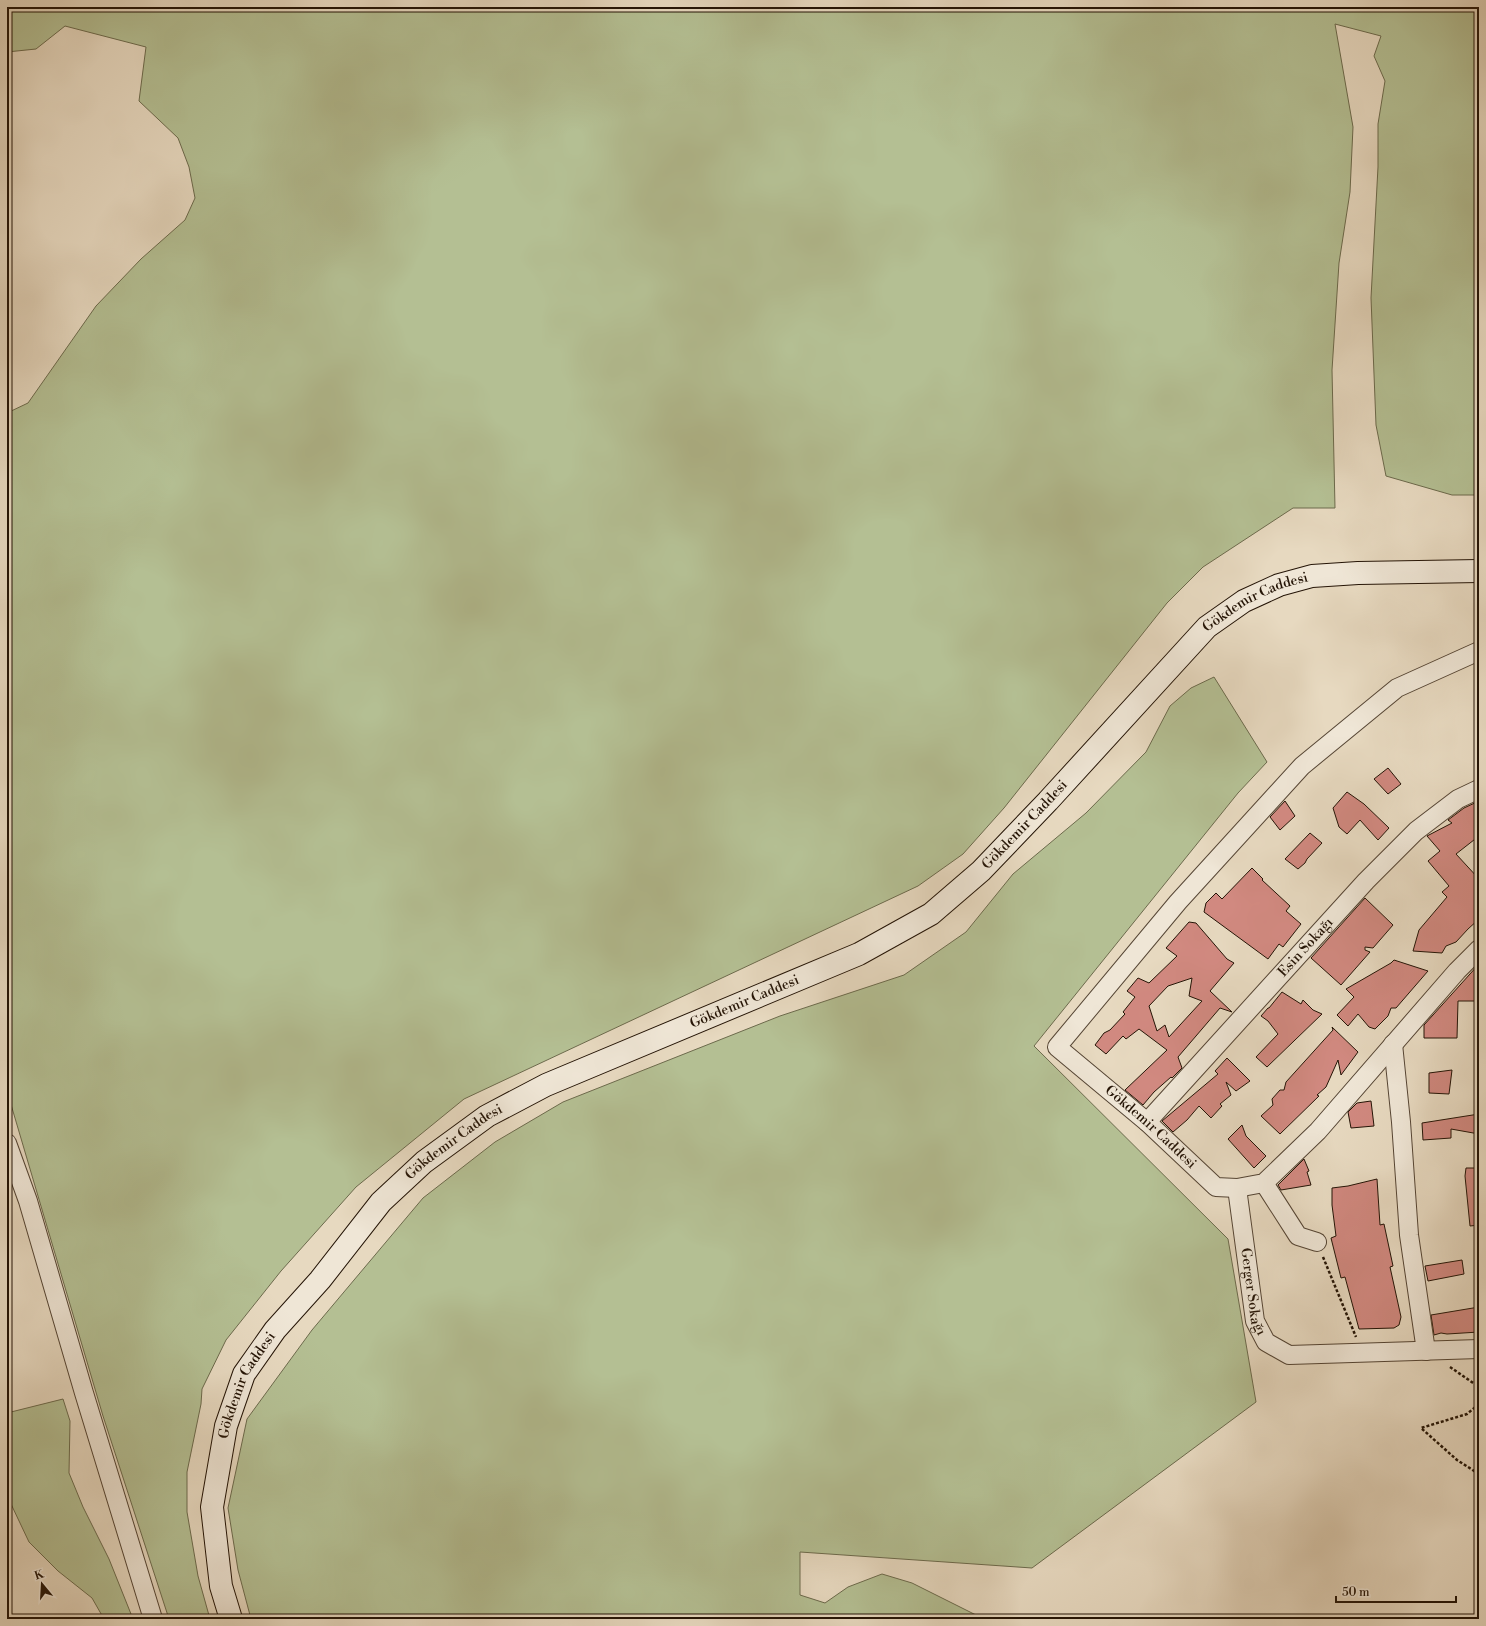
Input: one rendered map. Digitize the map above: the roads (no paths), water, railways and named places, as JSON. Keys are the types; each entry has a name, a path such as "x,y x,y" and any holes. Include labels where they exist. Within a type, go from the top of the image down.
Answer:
{"main road":[{"name":"Gökdemir Caddesi","path":"231,1619 221,1586 212,1506 226,1426 244,1374 275,1330 320,1280 381,1202 424,1162 487,1116 546,1085 859,954 931,914 981,871 1207,627 1244,601 1279,585 1312,576 1358,573 1479,571"}],"street":[{"name":"Gökdemir Caddesi","path":"1264,1183 1237,1188 1216,1187 1147,1122 1057,1047 1178,902 1302,766 1397,688 1479,651"},
{"name":"Esin Sokağı","path":"1147,1122 1361,887 1416,831 1458,799 1479,789"},
{"path":"1317,1242 1298,1236 1264,1183 1318,1131 1457,970 1479,949"},
{"path":"1393,1044 1402,1122 1408,1235 1426,1351"},
{"path":"7,1143 28,1201 153,1619"},
{"name":"Gerger Sokağı","path":"1237,1188 1255,1321 1266,1342 1289,1355 1479,1349"}]}
